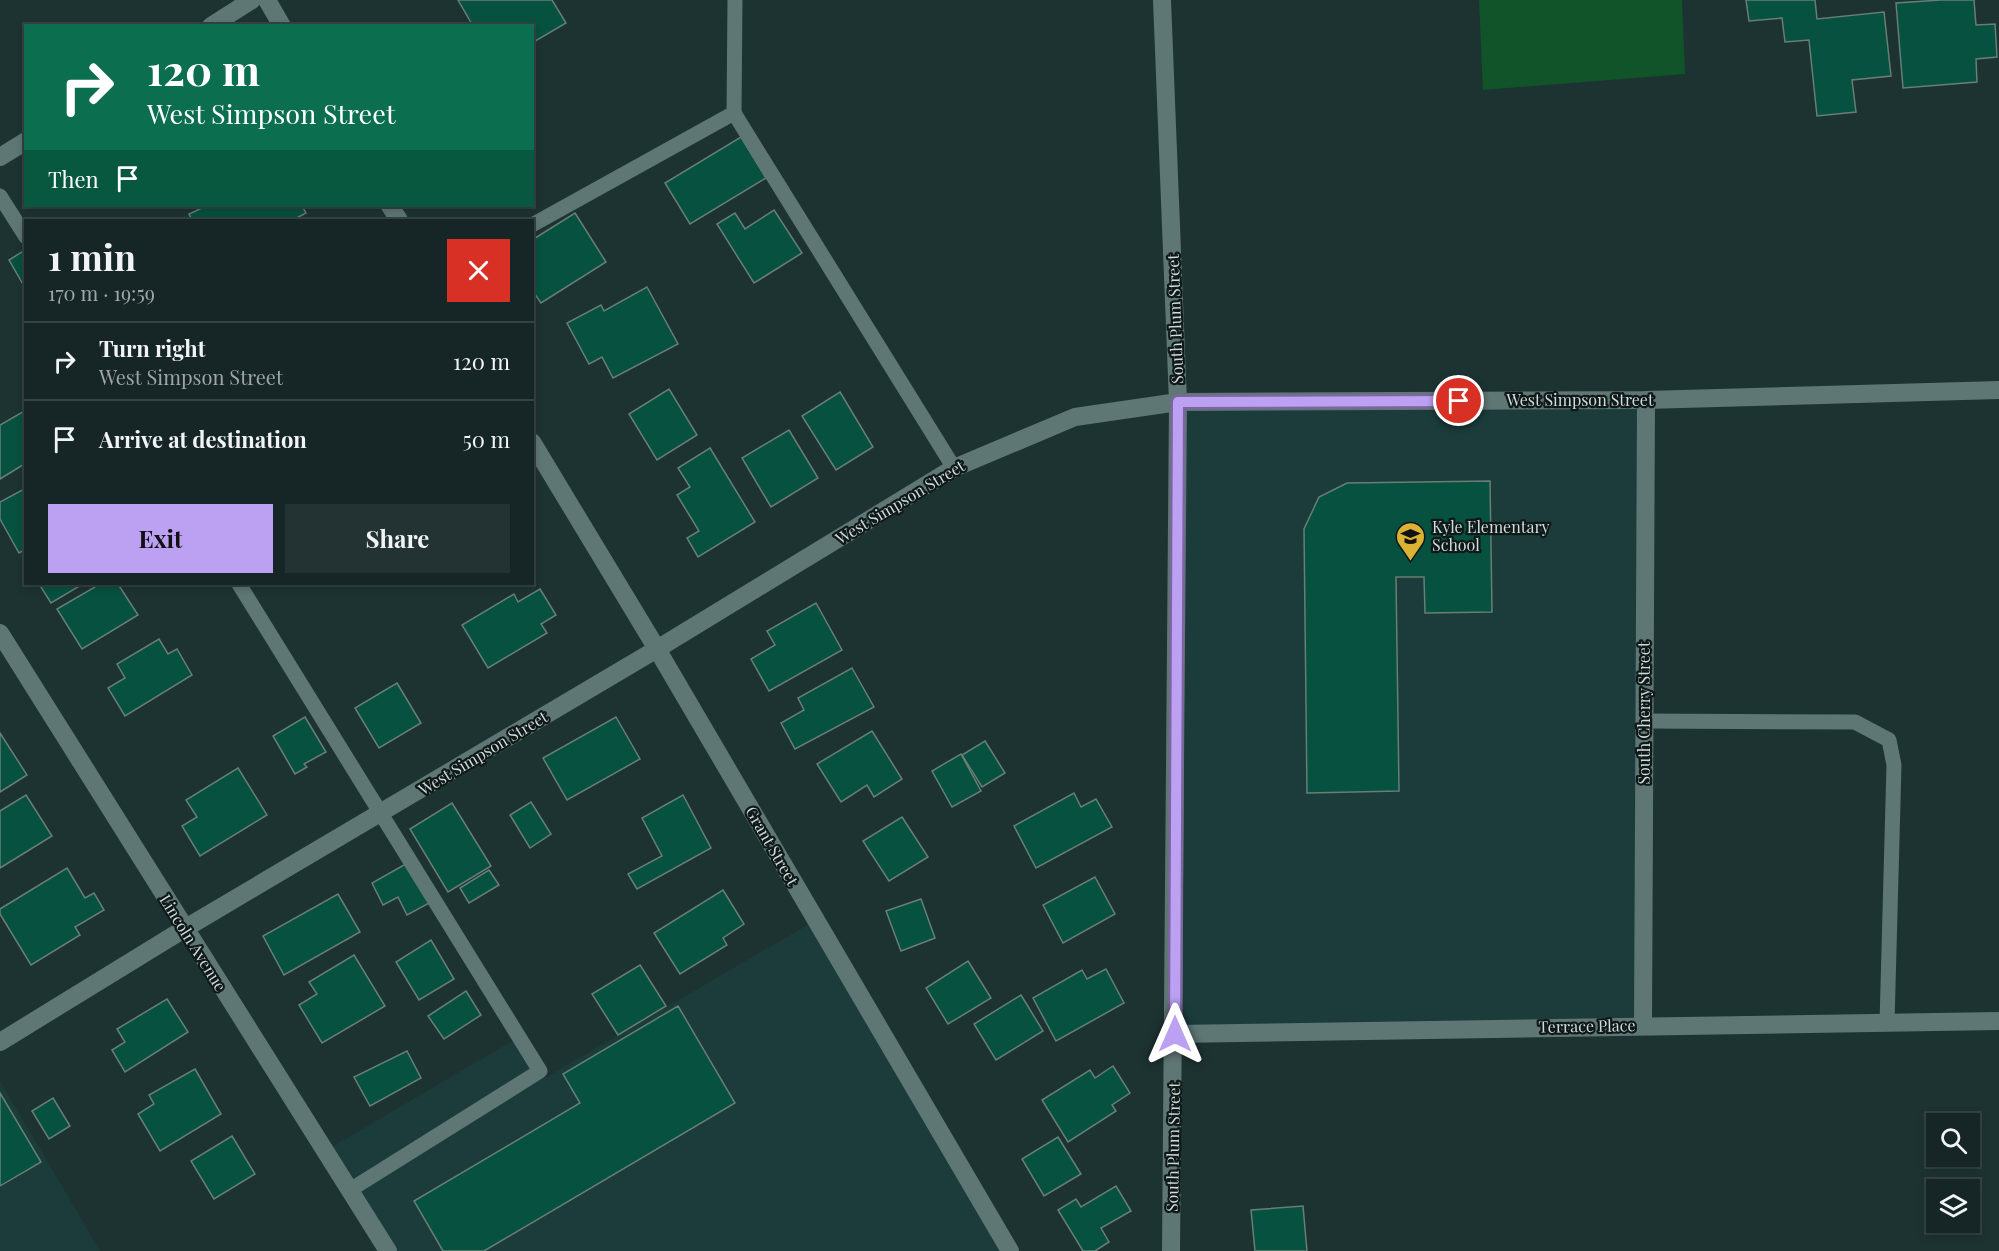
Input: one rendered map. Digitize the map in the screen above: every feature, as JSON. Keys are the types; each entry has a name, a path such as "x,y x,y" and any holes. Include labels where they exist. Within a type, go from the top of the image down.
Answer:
{"street":[{"path":"214,24 252,0"},
{"path":"267,0 281,24"},
{"name":"South Plum Street","path":"1162,0 1178,402 1175,1034 1171,1251"},
{"path":"0,157 24,142"},
{"name":"West Simpson Street","path":"0,1042 184,929 657,649 954,468 1075,417 1178,402 1646,400 1999,390"},
{"name":"South Cherry Street","path":"1643,1025 1646,400"},
{"name":"Grant Street","path":"534,445 657,649 1010,1251"},
{"name":"Lincoln Avenue","path":"0,633 388,1251"},
{"name":"Terrace Place","path":"1175,1034 1999,1021"}],"lane":[{"path":"735,0 734,113 954,468"},
{"path":"534,224 734,113"},
{"path":"0,195 24,234"},
{"path":"240,585 540,1071 350,1190"},
{"path":"1644,721 1855,722 1889,740 1894,765 1887,1023"}],"shaded area":[{"name":"Kyle Elementary School","path":"1646,400 1643,1025 1175,1034 1178,402"},
{"path":"816,920 1010,1251 388,1251 325,1151 519,1037 545,1078"},
{"path":"0,1081 100,1251 0,1251"}],"green space":[{"path":"1479,0 1682,0 1685,74 1483,90"}],"building":[{"path":"458,0 552,0 566,23 534,42 534,24 472,24"},
{"path":"1746,0 1815,0 1817,19 1884,12 1891,76 1852,80 1856,112 1817,116 1809,40 1785,42 1782,18 1749,21"},
{"path":"1974,0 1976,25 1995,24 1997,57 1976,59 1977,82 1903,88 1896,3"},
{"path":"741,137 766,178 690,224 665,183"},
{"path":"204,207 303,207 306,213 295,219 192,219 189,214"},
{"path":"774,210 802,253 754,283 717,224 735,213 745,229"},
{"path":"575,213 606,262 541,303 534,293 534,239"},
{"path":"24,251 24,286 9,260"},
{"path":"647,287 678,344 613,378 602,357 589,364 567,323 601,305 604,311"},
{"path":"669,389 697,435 657,460 629,414"},
{"path":"840,392 873,447 836,470 802,416"},
{"path":"24,411 24,464 0,479 0,425"},
{"path":"789,430 818,478 771,507 742,458"},
{"path":"710,448 755,522 698,557 687,538 699,531 677,495 690,487 678,468"},
{"path":"1490,481 1492,612 1425,613 1424,577 1396,577 1399,791 1307,793 1304,529 1319,497 1347,483"},
{"path":"24,489 24,550 19,553 0,519 0,502"},
{"path":"40,585 81,585 51,603"},
{"path":"98,585 119,585 138,615 82,649 57,609"},
{"path":"540,589 556,615 541,624 547,633 488,668 462,625 514,594 518,602"},
{"path":"816,603 842,650 769,691 751,659 775,645 767,631"},
{"path":"159,639 168,654 177,649 192,675 125,716 108,688 125,678 117,664"},
{"path":"852,668 874,707 795,749 781,723 804,710 798,698"},
{"path":"397,683 421,723 379,748 355,708"},
{"path":"305,717 326,752 304,764 307,767 295,774 273,736"},
{"path":"616,717 640,759 567,800 543,758"},
{"path":"872,731 902,779 874,797 867,785 841,802 817,764"},
{"path":"0,733 27,775 0,792"},
{"path":"985,741 1005,773 982,787 962,755"},
{"path":"961,754 981,791 952,807 932,771"},
{"path":"238,768 267,815 200,856 182,826 197,817 186,800"},
{"path":"1074,793 1081,807 1096,799 1112,827 1036,868 1014,826"},
{"path":"26,795 52,836 0,868 0,811"},
{"path":"683,795 711,848 637,889 628,874 662,856 642,818"},
{"path":"531,802 551,834 530,848 510,815"},
{"path":"452,803 491,866 448,892 410,829"},
{"path":"902,817 928,857 889,881 863,841"},
{"path":"411,861 433,901 407,915 398,897 383,905 372,883"},
{"path":"67,868 85,898 94,893 104,910 75,927 80,935 31,965 0,914 0,909"},
{"path":"489,870 499,885 469,903 460,888"},
{"path":"1095,877 1115,914 1063,943 1043,905"},
{"path":"723,890 744,924 723,938 727,945 680,974 654,933"},
{"path":"338,894 360,932 284,975 263,936"},
{"path":"921,899 935,938 901,951 886,911"},
{"path":"431,940 454,979 419,1000 396,962"},
{"path":"354,955 385,1006 322,1043 299,1005 317,994 309,982"},
{"path":"968,961 991,998 948,1024 926,988"},
{"path":"640,965 666,1006 618,1035 592,994"},
{"path":"1106,969 1124,1003 1056,1041 1033,998 1082,970 1087,979"},
{"path":"466,991 481,1015 444,1039 428,1016"},
{"path":"1021,995 1043,1031 996,1060 974,1024"},
{"path":"167,999 188,1032 125,1072 112,1050 125,1042 117,1029"},
{"path":"678,1006 735,1103 484,1251 443,1251 414,1201 580,1103 563,1074"},
{"path":"407,1051 421,1078 370,1106 354,1077"},
{"path":"1113,1066 1130,1093 1112,1105 1116,1111 1068,1142 1042,1100 1090,1070 1095,1078"},
{"path":"195,1069 221,1114 160,1151 138,1114 154,1104 149,1095"},
{"path":"0,1093 41,1162 0,1186"},
{"path":"53,1098 70,1126 49,1139 32,1111"},
{"path":"232,1136 255,1174 214,1199 191,1161"},
{"path":"1058,1137 1081,1174 1044,1196 1022,1159"},
{"path":"1116,1186 1131,1211 1101,1228 1109,1242 1095,1251 1083,1251 1058,1210 1076,1199 1081,1207"},
{"path":"1303,1206 1307,1251 1255,1251 1251,1210"}],"place":[{"name":"Kyle Elementary School","path":"1411,562"}],"route":[{"path":"1175,1034 1178,402 1459,401"}]}
